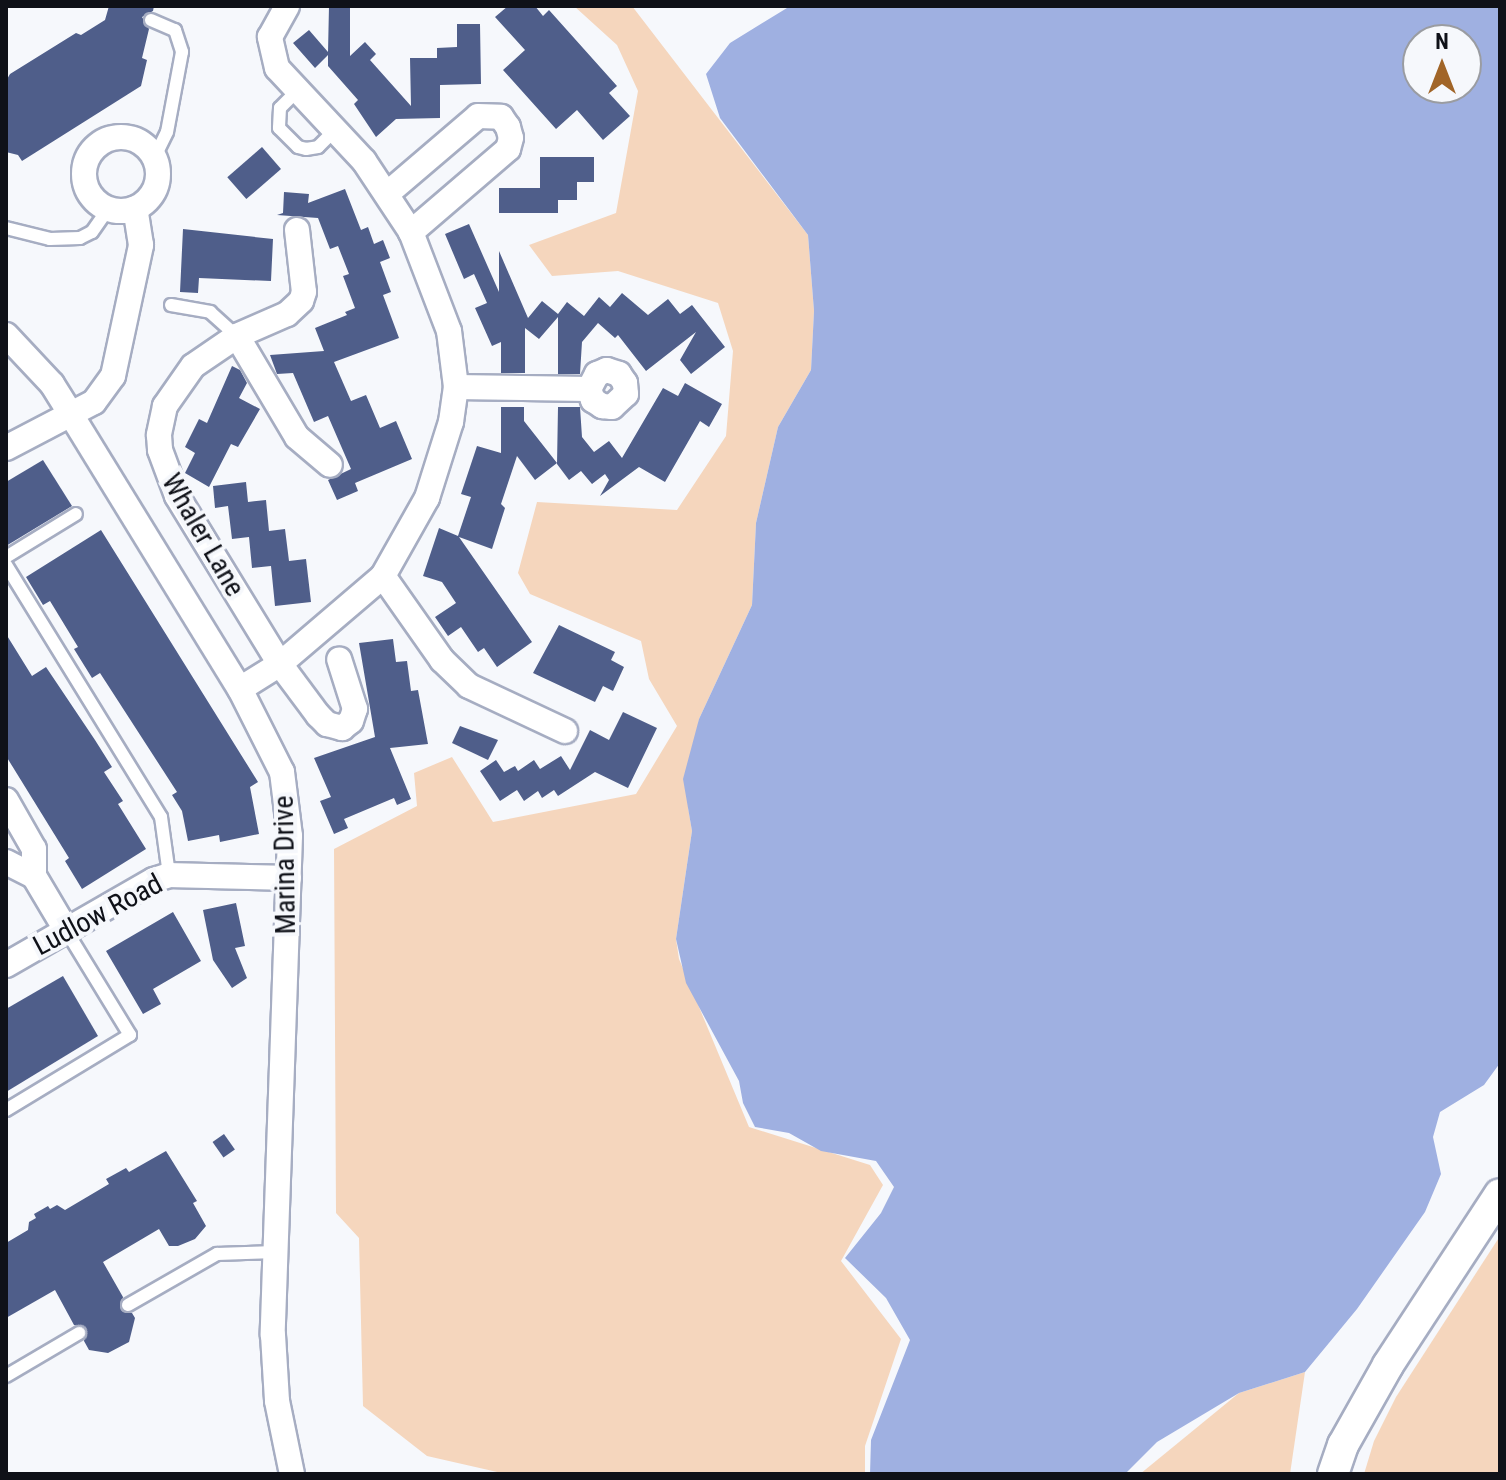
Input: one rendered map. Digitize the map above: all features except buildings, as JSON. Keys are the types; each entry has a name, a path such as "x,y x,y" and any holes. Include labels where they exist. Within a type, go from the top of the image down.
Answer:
{"street":[{"path":"240,689 280,664 383,576 427,498 448,435 456,387 449,331 411,232 364,161 277,68 271,53 270,37 287,6"},
{"path":"388,193 478,116 501,117 508,127 511,138 508,149 411,232"},
{"path":"113,137 132,138 146,146 155,157 159,173 155,190 135,208 108,209 93,199 84,182 84,166 90,152 113,137"},
{"path":"6,448 94,402 113,376 141,245 135,208"},
{"name":"Whaler Lane","path":"297,230 304,292 301,301 287,314 237,336 193,366 172,393 161,420 160,450 177,496 280,664 318,715 327,724 342,728 351,721 355,709 339,659"},
{"name":"Marina Drive","path":"6,335 52,384 240,689 282,772 290,836 275,1252 275,1382 292,1474"},
{"path":"237,336 297,437 330,465"},
{"path":"456,387 589,389"},
{"path":"383,576 442,660 462,680 490,699 565,731"},
{"path":"6,800 34,849 34,876 66,930"},
{"path":"6,862 34,876"},
{"name":"Ludlow Road","path":"6,965 154,880 169,875 289,878"},
{"path":"1333,1474 1343,1445 1388,1365 1500,1194"}],"lane":[{"path":"151,20 175,30 182,52 167,132 155,157"},
{"path":"297,91 280,108 279,128 298,147 306,149 318,147 334,131"},
{"path":"6,228 50,239 80,238 92,232 108,209"},
{"path":"171,305 210,312 237,336"},
{"path":"6,557 76,514"},
{"path":"6,565 161,817 169,875"},
{"path":"6,1110 130,1035 66,930"},
{"path":"128,1305 217,1254 275,1252"},
{"path":"6,1376 79,1333"}],"shaded area":[{"path":"574,6 632,6 808,235 814,311 811,370 778,427 756,523 752,605 699,719 688,807 692,831 676,939 679,959 749,1127 870,1165 883,1185 841,1261 901,1339 865,1446 865,1474 506,1474 427,1456 363,1406 359,1238 336,1213 334,849 417,806 414,773 452,757 493,822 636,794 677,726 649,679 641,641 530,594 518,573 537,502 677,510 726,436 733,351 718,303 618,271 552,276 529,245 616,213 638,91 617,45"},
{"path":"1500,1236 1500,1474 1364,1474 1374,1441 1396,1397"},
{"path":"1305,1372 1290,1474 1140,1474 1239,1393"}],"water":[{"path":"1500,6 1500,1063 1484,1085 1440,1112 1433,1137 1441,1174 1425,1212 1357,1309 1305,1372 1239,1393 1157,1442 1125,1474 870,1474 871,1440 910,1340 886,1298 845,1258 881,1213 894,1187 876,1161 821,1151 789,1133 755,1127 743,1103 739,1081 686,983 676,939 692,831 683,779 699,719 752,605 756,523 778,427 811,370 814,311 808,235 720,118 706,74 730,43 787,8"}]}
